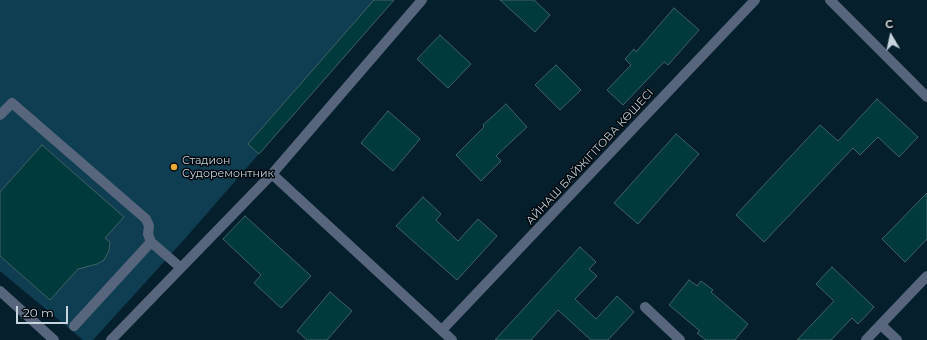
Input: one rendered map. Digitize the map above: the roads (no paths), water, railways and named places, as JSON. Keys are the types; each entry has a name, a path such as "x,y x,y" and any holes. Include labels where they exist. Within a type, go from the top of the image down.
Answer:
{"street":[{"path":"111,340 272,174 422,0"},
{"name":"АЙНАШ БАЙЖІГІТОВА КӨШЕСІ","path":"442,330 755,0"},
{"path":"830,0 927,97"},
{"path":"0,115 12,103 146,219 149,226 148,234 151,242 181,268"},
{"path":"272,174 452,340"},
{"path":"74,326 151,242"},
{"path":"866,340 927,276"},
{"path":"0,291 54,340"},
{"path":"646,307 680,340"},
{"path":"881,325 897,340"}],"place":[{"name":"Стадион Судоремонтник","path":"174,167"}]}
